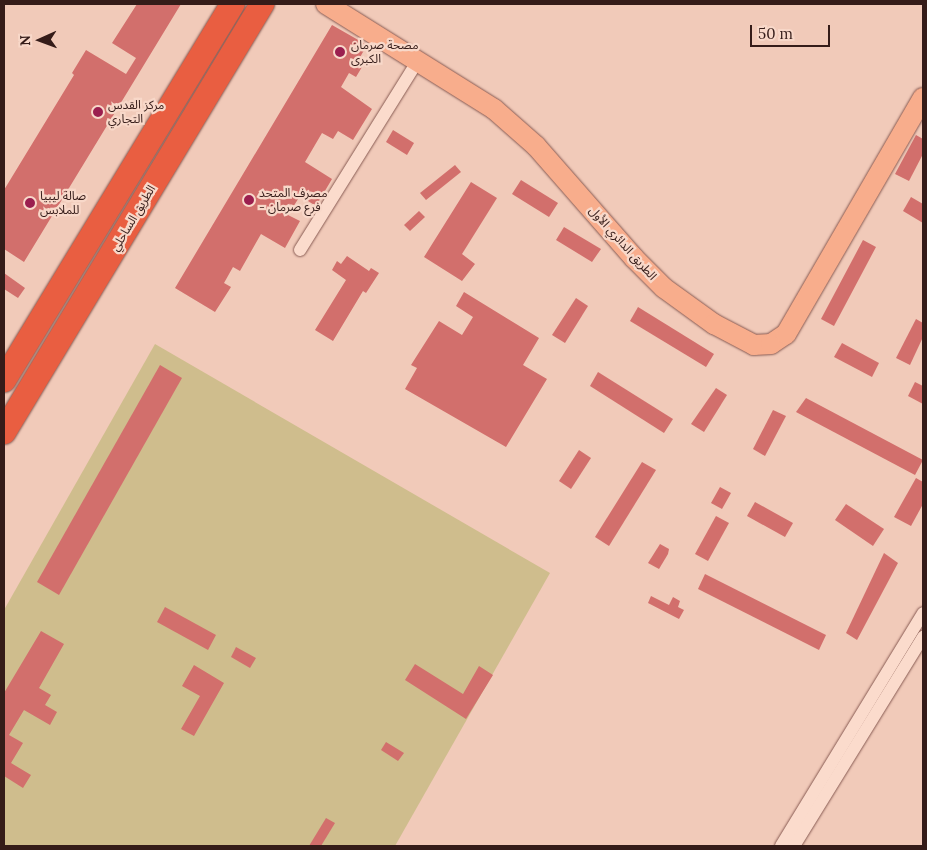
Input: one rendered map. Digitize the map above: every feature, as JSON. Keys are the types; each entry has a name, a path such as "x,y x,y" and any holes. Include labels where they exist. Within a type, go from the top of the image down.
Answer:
{"highway":[{"path":"4,380 232,4"},
{"name":"الطريق الساحلي","path":"4,432 262,4"}],"main road":[{"name":"الطريق الدائري الأول","path":"326,4 419,60 494,109 529,140 634,258 664,288 714,324 749,343 760,345 771,344 786,334 923,98"}],"street":[{"path":"300,250 419,60"},
{"path":"780,846 923,613"},
{"path":"794,846 923,636"}],"shaded area":[{"path":"155,344 550,573 395,846 4,846 4,610"}],"building":[{"path":"137,4 181,4 24,262 4,249 4,190 74,75 72,73 86,50 126,74 136,58 112,43"},
{"path":"332,25 367,45 359,59 365,62 356,77 349,73 341,87 372,109 353,140 338,131 333,139 322,133 305,162 332,179 316,206 300,196 288,215 300,221 285,248 261,234 240,271 233,267 224,283 231,287 215,312 175,288"},
{"path":"393,130 414,143 407,155 386,142"},
{"path":"916,135 923,139 923,154 909,181 895,174"},
{"path":"455,165 461,172 426,200 420,193"},
{"path":"521,180 558,203 549,217 512,194"},
{"path":"471,182 497,198 462,254 475,264 462,281 424,257"},
{"path":"911,197 923,204 923,223 903,211"},
{"path":"419,211 425,217 410,231 404,225"},
{"path":"564,227 601,249 592,262 556,240"},
{"path":"863,240 876,247 834,326 821,319"},
{"path":"347,256 369,271 371,268 379,273 366,293 363,291 333,341 315,330 346,280 332,270 337,261 341,264"},
{"path":"4,273 25,288 18,298 4,289"},
{"path":"464,292 539,338 523,365 547,379 506,447 405,389 417,368 411,365 439,321 462,335 473,317 456,306"},
{"path":"576,298 588,306 565,343 552,335"},
{"path":"638,307 714,354 706,367 630,321"},
{"path":"916,319 923,323 923,337 910,365 896,358"},
{"path":"842,343 879,363 872,377 834,357"},
{"path":"160,365 182,378 59,595 37,582"},
{"path":"598,372 673,419 664,433 590,386"},
{"path":"915,382 923,386 923,404 908,396"},
{"path":"716,388 727,395 704,432 691,424"},
{"path":"806,398 923,460 915,475 796,412"},
{"path":"773,410 786,416 765,456 753,449"},
{"path":"579,450 591,458 571,489 559,481"},
{"path":"642,462 656,470 609,546 595,537"},
{"path":"916,478 923,482 923,504 911,526 894,517"},
{"path":"720,487 731,493 722,509 711,503"},
{"path":"755,502 793,523 785,537 747,516"},
{"path":"846,504 884,529 873,546 835,520"},
{"path":"716,516 729,523 708,561 695,554"},
{"path":"660,544 669,549 659,569 648,563"},
{"path":"884,553 898,563 857,640 846,633"},
{"path":"705,574 826,635 819,650 698,589"},
{"path":"651,596 669,605 673,597 680,601 678,607 684,610 679,619 648,603"},
{"path":"165,607 216,635 208,650 157,622"},
{"path":"41,631 64,644 39,688 51,695 45,705 57,712 50,725 24,710 9,735 23,743 11,763 31,775 23,788 4,776 4,693"},
{"path":"236,647 256,658 250,668 231,657"},
{"path":"415,664 463,694 479,666 493,675 466,719 405,680"},
{"path":"194,665 224,683 194,736 181,729 200,696 182,686"},
{"path":"386,742 404,753 398,761 381,750"},
{"path":"326,818 335,823 321,846 309,846"}],"place":[{"name":"مصحة صرمان الكبرى","path":"340,52"},
{"name":"مركز القدس التجاري","path":"98,112"},
{"name":"مصرف المتحد - فرع صرمان","path":"249,200"},
{"name":"صالة ليبيا للملابس","path":"30,203"}]}
